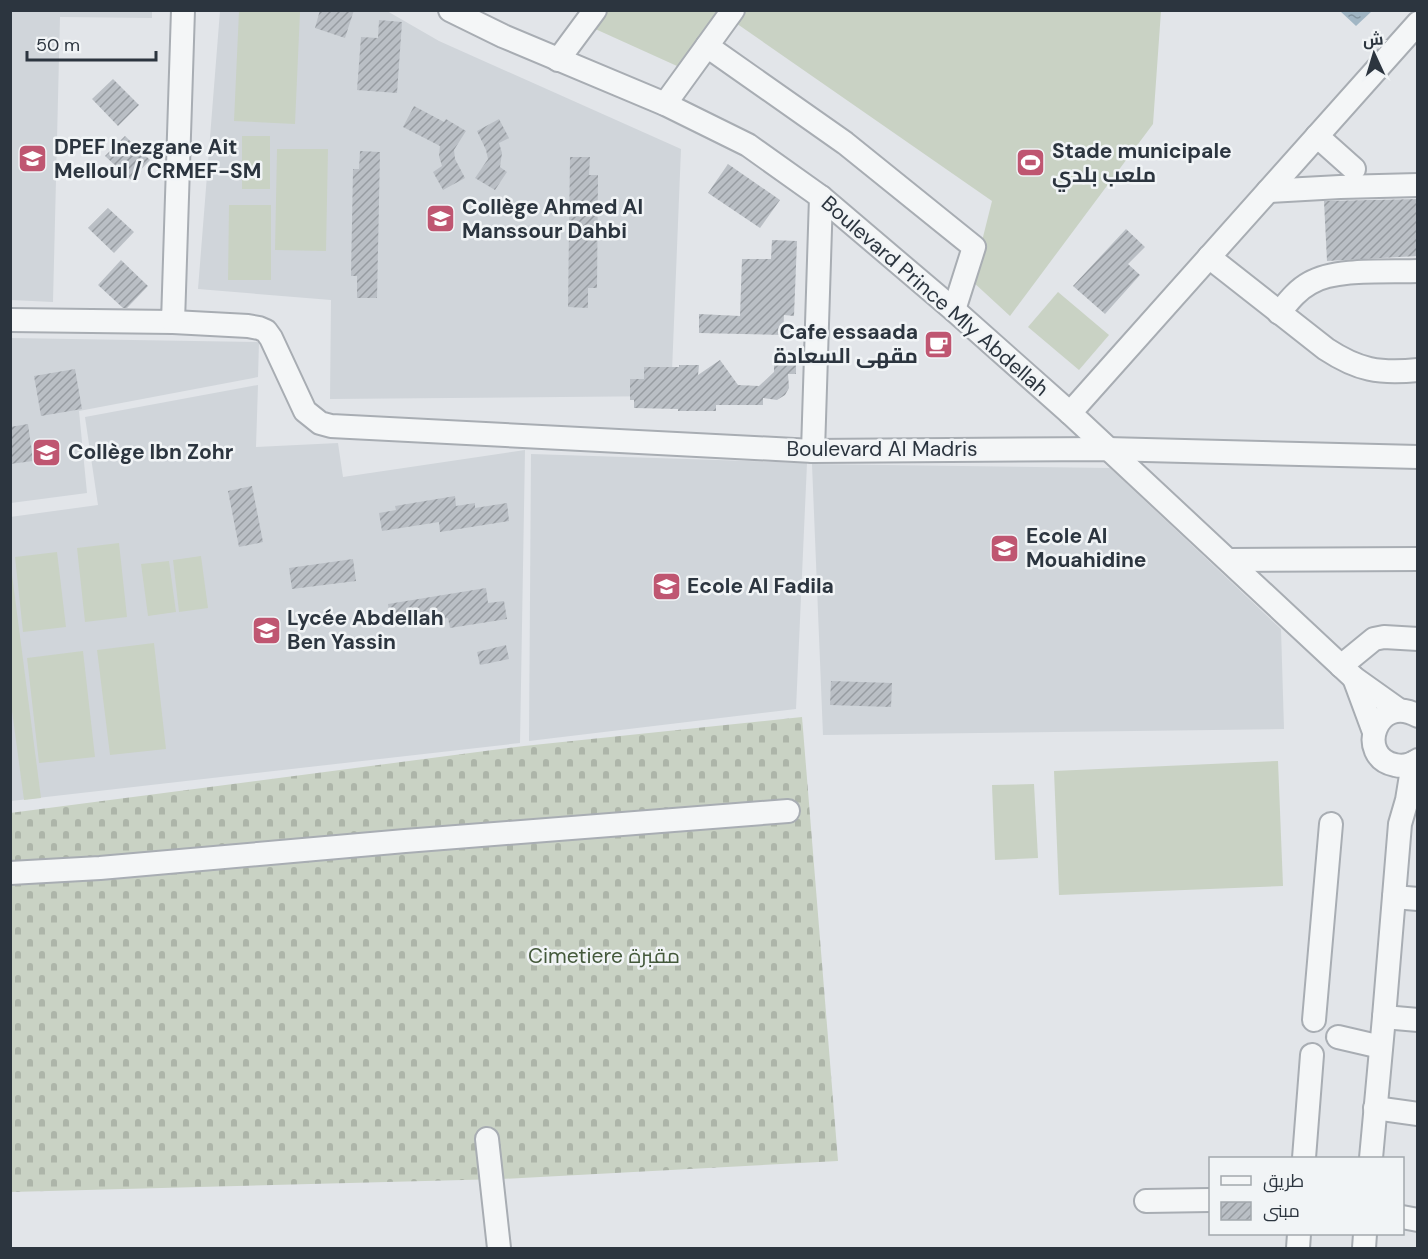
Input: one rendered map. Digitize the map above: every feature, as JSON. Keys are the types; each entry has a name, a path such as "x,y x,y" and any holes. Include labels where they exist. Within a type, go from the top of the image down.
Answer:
{"street":[{"path":"10,320 173,322 183,10"},
{"name":"Boulevard Prince Mly Abdellah","path":"450,10 503,36 665,104 748,145 821,197 954,310 1070,414 1348,672 1408,713"},
{"path":"558,60 595,10"},
{"path":"665,104 733,10"},
{"path":"1070,414 1317,136 1413,36"},
{"path":"707,46 844,142 974,247 954,310"},
{"path":"1317,136 1354,169"},
{"path":"1268,191 1418,185"},
{"path":"813,451 821,197"},
{"path":"1209,257 1326,350 1344,361 1385,372 1418,370"},
{"path":"1279,313 1297,292 1322,277 1337,274 1418,271"},
{"name":"Boulevard Al Madris","path":"173,322 248,326 266,331 277,349 305,411 320,423 347,428 813,451 1107,449 1418,457"},
{"path":"1229,560 1418,559"},
{"path":"1348,672 1374,639 1384,637 1418,639"},
{"name":"Boulevard Prince Mly Abdellah","path":"1348,672 1374,732 1374,745 1379,756 1389,763"},
{"path":"1374,732 1378,722 1387,714 1408,713"},
{"path":"1400,824 1389,763 1405,765 1416,761"},
{"path":"1371,1157 1400,824 1416,761"},
{"path":"10,873 100,868 788,811"},
{"path":"1314,1020 1331,824"},
{"path":"1394,897 1418,899"},
{"path":"1384,1017 1418,1020"},
{"path":"1338,1036 1381,1047"},
{"path":"1305,1157 1312,1055"},
{"path":"1375,1108 1418,1113"},
{"path":"487,1139 499,1248"},
{"path":"1146,1201 1209,1200"}],"shaded area":[{"name":"DPEF Inezgane Ait Melloul / CRMEF-SM","path":"10,11 152,11 152,18 60,17 53,302 11,300"},
{"name":"Collège Ahmed Al Manssour Dahbi","path":"220,11 387,11 439,41 681,149 671,396 330,399 331,300 198,289"},
{"name":"Collège Ibn Zohr","path":"10,338 259,342 258,377 79,411 87,493 11,503"},
{"name":"Lycée Abdellah Ben Yassin","path":"258,385 256,447 338,443 343,477 525,450 520,743 11,801 10,517 98,505 85,417"},
{"name":"Ecole Al Fadila","path":"531,454 807,463 796,709 529,741"},
{"name":"Ecole Al Mouahidine","path":"812,464 1110,468 1281,629 1284,729 823,735"}],"green space":[{"name":"Stade municipale ملعب بلدي","path":"591,10 1161,11 1153,124 1010,316 972,281 992,201 720,12 677,66 582,23"},
{"path":"239,11 300,12 295,124 234,121"},
{"path":"242,136 270,136 270,189 242,189"},
{"path":"277,149 328,149 326,251 275,250"},
{"path":"229,205 271,205 271,280 228,280"},
{"path":"1058,292 1109,335 1079,370 1028,327"},
{"path":"119,543 127,617 85,622 77,548"},
{"path":"57,552 66,627 23,632 15,557"},
{"path":"201,556 208,608 179,612 173,560"},
{"path":"10,559 41,798 24,800 10,696"},
{"path":"169,561 176,612 148,616 141,564"},
{"path":"154,643 166,749 110,755 97,650"},
{"path":"83,651 95,757 39,763 27,658"},
{"name":"Cimetiere مقبرة","path":"802,717 838,1161 501,1179 11,1192 10,813 524,746"},
{"path":"1278,761 1283,886 1059,895 1054,771"},
{"path":"1034,784 1038,858 995,860 992,785"}],"water":[{"path":"1340,11 1372,11 1356,26"}],"building":[{"path":"320,10 354,10 345,38 315,28"},
{"path":"379,20 402,22 397,93 357,90 361,37 378,38"},
{"path":"113,79 139,105 118,126 92,99"},
{"path":"414,106 444,122 446,119 466,131 454,150 455,159 465,178 443,190 433,172 442,166 439,156 440,146 403,127"},
{"path":"499,119 509,138 499,143 502,153 500,167 507,172 495,190 475,178 488,159 477,131"},
{"path":"125,136 150,160 131,180 105,156"},
{"path":"360,151 380,152 377,298 357,298 357,276 351,276 353,169 359,169"},
{"path":"570,157 590,157 589,175 598,175 597,288 588,288 588,308 568,307"},
{"path":"728,164 780,200 760,228 708,193"},
{"path":"1418,199 1418,256 1327,261 1324,201"},
{"path":"108,208 134,232 114,253 88,228"},
{"path":"1126,229 1145,247 1128,264 1140,275 1105,314 1073,286"},
{"path":"772,240 797,241 794,316 784,315 783,335 699,333 699,314 740,316 742,259 771,259"},
{"path":"121,260 148,286 127,308 123,308 98,285"},
{"path":"774,353 796,353 796,374 788,374 789,388 785,395 777,400 763,398 763,405 716,405 716,411 678,411 678,409 634,408 634,400 630,400 630,379 644,379 644,367 699,365 698,375 720,360 738,385 759,386 774,372"},
{"path":"75,369 82,409 41,416 34,376"},
{"path":"28,424 33,461 10,464 10,427"},
{"path":"252,486 263,542 239,547 228,491"},
{"path":"455,496 456,506 475,503 475,508 507,503 509,521 440,532 439,522 382,531 379,513 396,510 395,506"},
{"path":"353,559 356,581 292,589 289,568"},
{"path":"486,588 488,603 504,601 507,619 450,628 448,618 391,627 388,604"},
{"path":"506,645 509,659 480,665 477,652"},
{"path":"831,681 892,683 891,707 830,705"}],"place":[{"name":"DPEF Inezgane Ait Melloul / CRMEF-SM","path":"33,159"},
{"name":"Stade municipale ملعب بلدي","path":"1031,163"},
{"name":"Collège Ahmed Al Manssour Dahbi","path":"441,219"},
{"name":"Cafe essaada مقهى السعادة","path":"939,344"},
{"name":"Collège Ibn Zohr","path":"47,452"},
{"name":"Ecole Al Mouahidine","path":"1005,548"},
{"name":"Ecole Al Fadila","path":"666,586"},
{"name":"Lycée Abdellah Ben Yassin","path":"266,630"}]}
